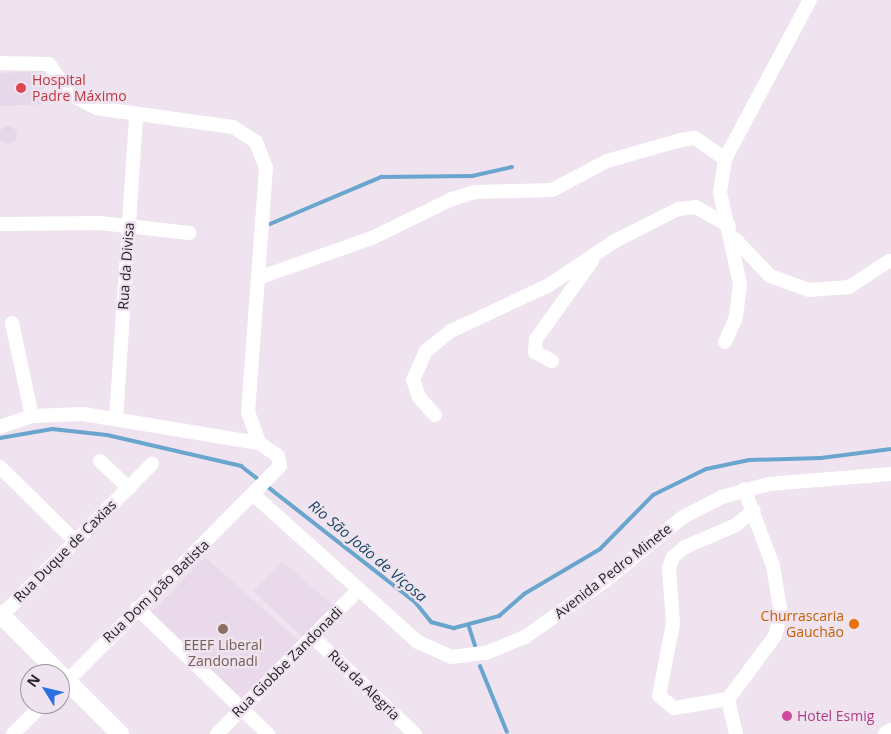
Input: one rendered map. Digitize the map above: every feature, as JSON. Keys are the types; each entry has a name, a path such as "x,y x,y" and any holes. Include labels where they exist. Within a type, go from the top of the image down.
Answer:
{"street":[{"path":"725,342 733,328 740,292 730,230 720,192 725,159 810,0"},
{"path":"0,63 44,62 52,65 75,97 96,108 234,127 256,142 266,168 261,277 248,398 250,423 259,443"},
{"name":"Rua da Divisa","path":"116,419 136,114"},
{"path":"261,277 372,238 452,199 475,192 552,190 607,161 681,140 695,138 725,159"},
{"path":"436,415 419,397 413,380 426,351 451,331 549,284 600,250 658,218 687,207 730,230 758,267 795,287 849,287 889,261"},
{"path":"0,224 129,225 189,233"},
{"path":"552,362 535,352 536,338 600,250"},
{"path":"12,323 32,416"},
{"path":"0,427 32,416 116,419 259,443"},
{"name":"Rua Dom João Batista","path":"70,678 137,608 278,472 278,456 259,443"},
{"name":"Rua Duque de Caxias","path":"100,461 129,488"},
{"name":"Rua Duque de Caxias","path":"1,615 152,464"},
{"path":"0,467 74,540"},
{"name":"Avenida Pedro Minete","path":"259,491 358,590 433,652 451,657 486,654 525,637 562,612 683,518 744,489 891,474"},
{"path":"744,489 754,510 773,566 782,614 775,636 728,699 674,708 659,696 673,623 669,568 673,557 685,547 736,525 754,510"},
{"name":"Rua Giobbe Zandonadi","path":"217,734 358,590"},
{"path":"137,608 268,734"},
{"path":"1,615 46,664"},
{"name":"Rua da Alegria","path":"313,637 415,734"},
{"path":"70,689 120,734"},
{"path":"728,699 736,734"},
{"path":"13,734 33,714"},
{"path":"887,734 891,732"}],"shaded area":[{"name":"Hospital Padre Máximo","path":"42,71 44,104 0,106 0,73"},
{"name":"Hospital Padre Máximo","path":"4,126 12,126 17,131 15,142 4,144 -1,139 -1,131"},
{"name":"EEEF Liberal Zandonadi","path":"205,557 299,641 239,701 147,617"},
{"path":"282,561 334,606 303,637 253,591"}],"waterway":[{"path":"270,224 381,177 472,176 512,167"},
{"name":"Rio São João de Viçosa","path":"0,438 52,429 107,435 241,466 415,602 431,622 454,628 499,616 524,594 600,549 653,495 706,469 749,460 821,458 891,449"},
{"path":"469,627 475,646"},
{"path":"480,666 507,732"}],"place":[{"name":"Hospital Padre Máximo","path":"21,88"},
{"name":"Churrascaria Gauchão","path":"854,624"},
{"name":"EEEF Liberal Zandonadi","path":"223,629"},
{"name":"Hotel Esmig","path":"787,716"}]}
